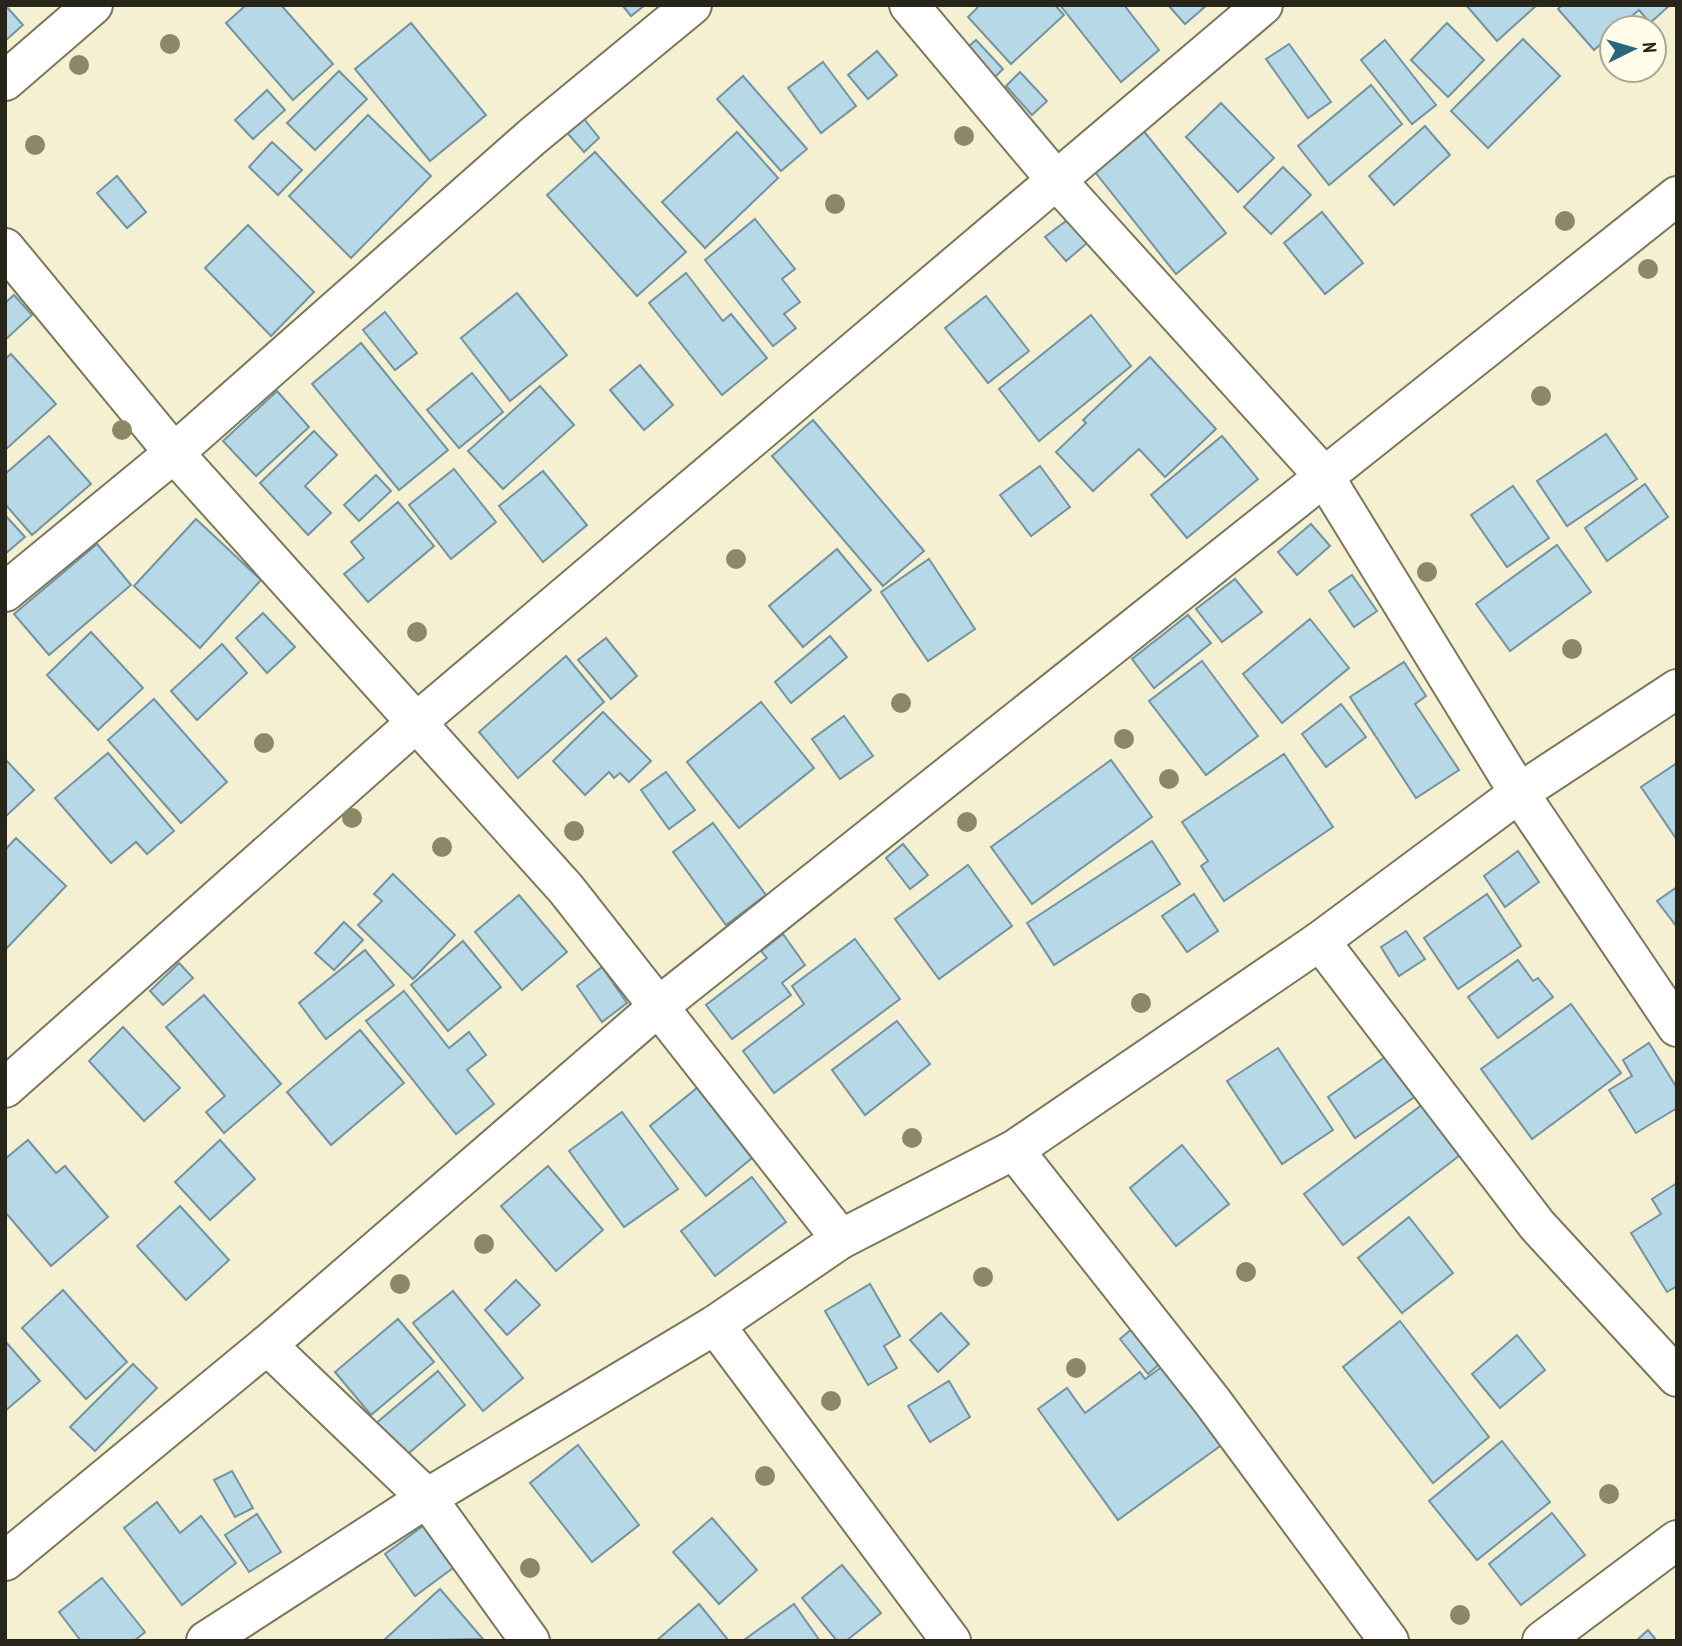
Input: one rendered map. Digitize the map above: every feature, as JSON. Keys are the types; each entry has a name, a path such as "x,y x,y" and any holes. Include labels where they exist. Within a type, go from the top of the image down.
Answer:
{"street":[{"path":"5,80 93,5"},
{"path":"5,592 174,453 533,136 692,5"},
{"path":"909,5 1057,181 1324,476 1519,793 1677,1027"},
{"path":"5,1088 418,722 1263,5"},
{"path":"5,1561 267,1345 659,1006 1677,196"},
{"path":"5,248 174,453 566,889 841,1239"},
{"path":"206,1641 426,1499 715,1325 841,1239 1014,1150 1320,941 1519,793 1677,689"},
{"path":"1320,941 1537,1225 1677,1377"},
{"path":"1014,1150 1212,1401 1389,1641"},
{"path":"715,1325 951,1641"},
{"path":"267,1345 426,1499 530,1641"},
{"path":"1542,1641 1677,1540"}],"building":[{"path":"5,5 23,25 5,41"},
{"path":"246,5 281,5 333,64 293,100 226,23"},
{"path":"622,5 645,5 631,16"},
{"path":"980,5 1055,5 1064,15 1011,64 968,17"},
{"path":"1060,5 1124,5 1159,50 1121,82"},
{"path":"1168,5 1207,5 1185,24"},
{"path":"1466,5 1537,5 1497,41"},
{"path":"1562,5 1670,5 1660,14 1642,14 1639,10 1634,14 1598,14 1598,46 1594,50 1558,9"},
{"path":"411,23 486,115 430,161 355,69"},
{"path":"1447,23 1484,60 1448,97 1411,60"},
{"path":"1523,39 1560,76 1488,148 1451,111"},
{"path":"976,40 1003,69 987,85 959,55"},
{"path":"1385,40 1436,105 1412,124 1361,60"},
{"path":"1289,44 1331,102 1308,118 1266,59"},
{"path":"877,51 897,75 868,99 848,75"},
{"path":"823,62 856,106 821,133 788,88"},
{"path":"339,71 367,99 315,150 287,123"},
{"path":"1020,72 1047,101 1032,115 1006,86"},
{"path":"743,76 807,149 781,171 717,99"},
{"path":"1371,85 1402,124 1329,185 1298,146"},
{"path":"267,90 285,110 253,139 235,120"},
{"path":"1221,103 1274,158 1238,192 1186,137"},
{"path":"368,115 431,176 351,258 289,196"},
{"path":"581,115 599,138 584,152 564,129"},
{"path":"1138,124 1226,233 1176,274 1095,172 1123,149 1118,141"},
{"path":"1425,126 1450,155 1394,205 1369,176"},
{"path":"737,132 778,178 705,248 662,202"},
{"path":"272,142 302,170 278,195 249,167"},
{"path":"595,152 686,252 637,296 547,195"},
{"path":"1283,167 1311,195 1271,234 1244,207"},
{"path":"117,176 146,212 127,228 97,193"},
{"path":"1322,212 1363,263 1325,294 1284,243"},
{"path":"1074,215 1093,238 1066,261 1045,237"},
{"path":"755,219 795,269 782,279 800,302 784,314 796,328 773,346 705,260"},
{"path":"248,225 314,292 271,336 205,268"},
{"path":"686,273 723,321 731,314 767,358 722,395 649,303"},
{"path":"517,293 567,355 510,401 461,338"},
{"path":"14,295 32,315 5,340 5,303"},
{"path":"986,296 1029,351 988,383 945,328"},
{"path":"385,312 417,353 395,370 363,330"},
{"path":"1091,315 1131,366 1039,441 999,389"},
{"path":"361,343 448,450 399,490 312,384"},
{"path":"11,354 56,404 5,450 5,359"},
{"path":"1150,357 1216,429 1165,477 1139,449 1093,491 1056,452 1086,423 1083,420"},
{"path":"640,365 673,405 644,430 610,390"},
{"path":"472,373 503,412 459,448 427,410"},
{"path":"540,386 574,425 503,489 468,451"},
{"path":"277,391 309,427 256,476 223,441"},
{"path":"813,420 924,551 883,586 772,456"},
{"path":"314,431 337,455 305,486 331,513 308,535 260,483"},
{"path":"1606,434 1637,479 1567,526 1537,481"},
{"path":"49,436 91,484 32,535 5,504 5,474"},
{"path":"1222,436 1258,479 1187,538 1151,495"},
{"path":"1040,466 1070,507 1031,536 1000,495"},
{"path":"454,469 496,522 451,559 409,505"},
{"path":"543,471 587,525 543,562 499,506"},
{"path":"376,475 391,491 359,521 344,505"},
{"path":"1645,484 1668,517 1607,561 1585,528"},
{"path":"1513,486 1549,538 1507,567 1471,515"},
{"path":"398,502 434,546 368,602 344,574 364,558 351,542"},
{"path":"5,515 25,537 5,554"},
{"path":"196,519 261,580 200,648 134,586"},
{"path":"1311,524 1330,546 1297,575 1278,552"},
{"path":"97,544 131,585 49,655 14,614"},
{"path":"1557,545 1591,592 1510,651 1476,604"},
{"path":"837,549 871,590 803,647 769,606"},
{"path":"929,559 975,629 928,661 881,592"},
{"path":"1352,575 1377,611 1354,627 1329,591"},
{"path":"1235,579 1262,612 1222,642 1196,609"},
{"path":"263,613 295,647 267,673 236,638"},
{"path":"1188,615 1211,643 1154,688 1132,659"},
{"path":"1310,619 1349,668 1282,723 1243,674"},
{"path":"91,632 143,688 98,730 47,675"},
{"path":"830,636 847,657 791,703 775,682"},
{"path":"606,638 637,676 611,699 578,660"},
{"path":"222,644 247,673 197,720 171,691"},
{"path":"566,656 604,702 518,778 479,732"},
{"path":"1202,661 1258,736 1206,775 1149,701"},
{"path":"1404,662 1426,696 1415,704 1459,770 1416,798 1350,697"},
{"path":"154,699 227,782 181,823 108,740"},
{"path":"761,702 814,768 739,828 687,762"},
{"path":"1341,704 1366,737 1326,767 1302,734"},
{"path":"603,712 651,761 629,782 620,773 614,778 609,772 585,795 553,761"},
{"path":"844,716 873,756 840,779 812,739"},
{"path":"108,753 174,831 147,854 136,842 111,863 55,798"},
{"path":"1284,754 1333,827 1224,901 1201,866 1208,861 1182,822"},
{"path":"5,759 34,790 5,817"},
{"path":"1111,760 1152,817 1032,904 991,847"},
{"path":"1677,763 1677,840 1641,787"},
{"path":"666,772 695,810 669,829 641,790"},
{"path":"713,823 766,895 726,925 673,852"},
{"path":"16,838 66,886 5,950 5,850"},
{"path":"1152,841 1180,884 1054,965 1027,923"},
{"path":"903,844 928,875 910,889 886,858"},
{"path":"1518,851 1539,882 1505,907 1484,876"},
{"path":"968,865 1012,926 939,979 895,919"},
{"path":"393,874 455,935 413,979 358,925 382,901 374,894"},
{"path":"1677,887 1677,927 1657,901"},
{"path":"1194,894 1218,931 1187,952 1162,916"},
{"path":"1487,894 1521,946 1458,989 1424,938"},
{"path":"519,895 567,952 522,990 475,932"},
{"path":"344,922 363,940 334,970 315,953"},
{"path":"1406,931 1425,959 1399,976 1381,947"},
{"path":"783,934 805,965 782,983 791,995 732,1039 706,1005 767,958 761,951"},
{"path":"855,939 900,999 774,1093 743,1051 804,1004 792,986"},
{"path":"463,941 501,987 448,1031 411,985"},
{"path":"365,950 394,985 326,1039 299,1003"},
{"path":"1518,960 1533,981 1538,978 1553,997 1498,1038 1468,997"},
{"path":"179,963 193,978 163,1005 150,991"},
{"path":"602,967 627,1003 602,1022 577,986"},
{"path":"404,991 449,1048 469,1032 486,1055 467,1070 494,1104 456,1134 366,1021"},
{"path":"204,995 281,1084 224,1133 206,1112 225,1096 166,1027"},
{"path":"1571,1004 1621,1073 1532,1139 1481,1069"},
{"path":"897,1021 930,1064 865,1115 832,1070"},
{"path":"123,1027 180,1088 144,1121 89,1061"},
{"path":"360,1030 404,1083 331,1145 287,1092"},
{"path":"1649,1043 1677,1088 1677,1108 1636,1133 1609,1090 1632,1076 1623,1060"},
{"path":"1278,1048 1333,1130 1282,1164 1227,1081"},
{"path":"1388,1055 1416,1096 1355,1138 1328,1097"},
{"path":"697,1088 752,1158 706,1196 650,1126"},
{"path":"1427,1101 1464,1152 1343,1245 1304,1194"},
{"path":"622,1112 678,1189 624,1227 569,1151"},
{"path":"28,1140 56,1173 65,1166 108,1217 51,1266 5,1212 5,1159"},
{"path":"220,1140 255,1179 210,1220 175,1182"},
{"path":"1182,1145 1229,1204 1176,1246 1130,1188"},
{"path":"548,1166 603,1230 556,1271 501,1206"},
{"path":"752,1177 786,1222 715,1276 681,1231"},
{"path":"1677,1183 1677,1286 1667,1292 1631,1233 1661,1214 1652,1199"},
{"path":"180,1206 229,1260 186,1300 137,1246"},
{"path":"1409,1217 1453,1273 1402,1313 1358,1258"},
{"path":"516,1280 540,1305 507,1335 485,1310"},
{"path":"870,1284 900,1336 884,1346 897,1368 868,1385 825,1311"},
{"path":"63,1290 127,1362 86,1399 22,1328"},
{"path":"453,1291 523,1378 483,1411 413,1323"},
{"path":"941,1313 969,1344 938,1372 910,1340"},
{"path":"398,1319 434,1362 371,1415 335,1372"},
{"path":"1141,1321 1170,1355 1148,1374 1120,1339"},
{"path":"1400,1321 1489,1437 1433,1483 1343,1367"},
{"path":"1517,1335 1545,1370 1500,1408 1472,1374"},
{"path":"5,1341 40,1381 5,1411"},
{"path":"1170,1361 1227,1441 1118,1520 1038,1409 1067,1388 1085,1413 1140,1372 1145,1379"},
{"path":"133,1364 157,1388 95,1451 70,1427"},
{"path":"438,1371 465,1405 402,1459 374,1425"},
{"path":"949,1381 970,1417 930,1442 908,1406"},
{"path":"1502,1441 1550,1502 1477,1560 1429,1501"},
{"path":"578,1445 639,1525 592,1562 530,1483"},
{"path":"232,1471 253,1508 235,1517 214,1480"},
{"path":"157,1502 180,1533 201,1516 236,1563 182,1605 124,1528"},
{"path":"1552,1513 1585,1555 1521,1605 1489,1564"},
{"path":"257,1514 281,1552 249,1572 225,1535"},
{"path":"712,1518 757,1570 719,1604 673,1552"},
{"path":"423,1526 453,1568 415,1596 385,1554"},
{"path":"842,1565 881,1613 846,1641 837,1641 802,1598"},
{"path":"102,1578 145,1632 134,1641 81,1641 59,1612"},
{"path":"440,1589 483,1639 383,1641"},
{"path":"699,1604 729,1641 656,1641"},
{"path":"794,1604 820,1641 744,1641 744,1640"},
{"path":"1648,1630 1657,1641 1636,1641"}]}
